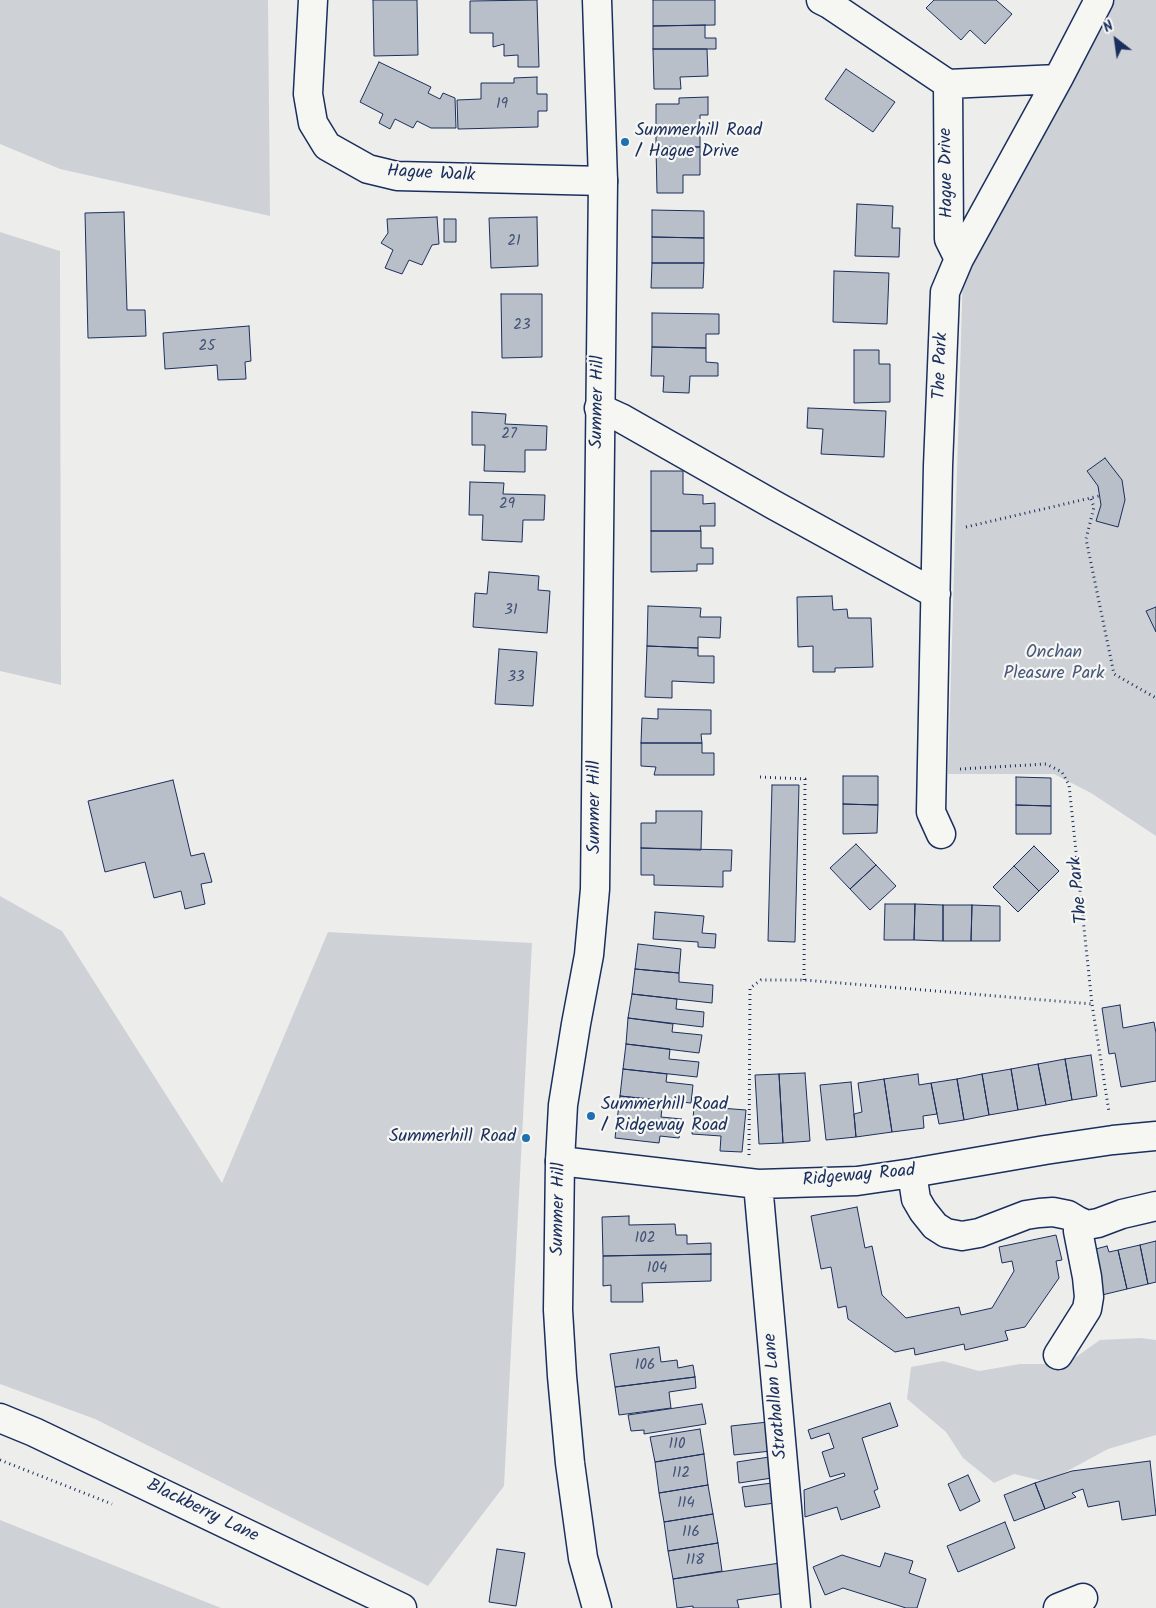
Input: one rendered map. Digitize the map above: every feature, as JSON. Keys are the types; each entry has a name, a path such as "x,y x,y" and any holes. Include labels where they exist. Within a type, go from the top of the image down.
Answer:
{"street":[{"name":"Hague Walk","path":"313,0 308,94 313,123 327,146 368,169 397,176 603,181"},
{"name":"Summer Hill","path":"597,0 603,181 595,889 589,955 563,1105 560,1161 558,1310 570,1463 583,1558 598,1608"},
{"path":"821,0 948,84 1058,79"},
{"name":"The Park","path":"941,834 930,812 945,292 959,259 1099,0"},
{"name":"Hague Drive","path":"948,84 949,239 959,259"},
{"path":"599,408 936,594"},
{"name":"Ridgeway Road","path":"560,1161 753,1184 857,1181 1045,1150 1156,1136"},
{"path":"912,1173 916,1200 923,1212 935,1226 946,1233 962,1236 979,1233 1019,1217 1039,1212 1068,1215 1087,1225 1156,1206"},
{"name":"Strathallan Lane","path":"753,1184 796,1608"},
{"path":"1058,1355 1087,1310 1089,1298 1078,1221"},
{"name":"Blackberry Lane","path":"0,1418 34,1432 402,1608"},
{"path":"1058,1608 1083,1598"}],"path":[{"path":"937,534 1099,496"},
{"path":"1091,498 1094,506 1086,539 1114,674 1156,698"},
{"name":"The Park","path":"932,770 1046,764 1062,772 1069,785 1092,1004 1113,1140"},
{"path":"760,777 805,779 804,980"},
{"path":"753,1184 750,988 761,980 804,980 1092,1004"}],"green space":[{"path":"0,0 268,0 270,216 60,169 0,144"},
{"name":"Onchan Pleasure Park","path":"1111,0 1156,0 1156,836 1091,793 1054,774 948,774 963,270"},
{"path":"0,232 60,251 61,685 0,671"},
{"path":"0,896 62,931 222,1183 328,932 532,943 504,1486 428,1586 95,1419 0,1384"},
{"path":"1141,1338 1156,1340 1156,1435 1108,1449 1047,1482 1014,1474 994,1483 963,1458 946,1432 907,1399 911,1367 943,1361 979,1371 1020,1364 1066,1364 1100,1340"},
{"path":"0,1520 221,1608 0,1608"}],"building":[{"path":"373,0 417,0 418,55 374,56"},
{"path":"537,0 539,67 518,67 518,55 504,56 504,44 493,47 493,33 470,33 470,1"},
{"path":"653,0 715,0 715,25 653,26"},
{"path":"934,0 996,0 1012,14 985,44 970,30 961,40 926,8"},
{"path":"705,25 705,38 716,38 716,49 653,49 653,26"},
{"path":"653,49 707,49 708,76 680,77 681,89 654,89"},
{"path":"379,62 431,87 428,93 440,99 443,93 455,98 456,128 431,128 417,121 413,128 395,119 390,129 379,123 383,114 360,102"},
{"path":"846,69 895,102 873,132 825,99"},
{"path":"537,77 537,94 547,94 547,111 538,111 538,127 458,129 457,100 481,99 481,83 514,83 514,78"},
{"path":"708,97 708,115 700,115 700,147 656,147 656,104 679,104 679,98"},
{"path":"656,147 700,147 700,175 683,175 683,193 657,193"},
{"path":"857,204 893,206 892,228 900,228 899,257 855,256"},
{"path":"652,210 704,211 704,238 652,237"},
{"path":"124,212 127,310 145,310 146,336 88,338 85,213"},
{"path":"437,217 439,244 432,245 422,265 409,260 402,274 385,268 393,250 381,243 388,233 387,219"},
{"path":"537,217 538,266 491,268 489,218"},
{"path":"444,219 456,219 456,242 444,242"},
{"path":"652,237 704,238 704,263 652,263"},
{"path":"652,263 704,263 703,288 651,288"},
{"path":"834,271 889,273 887,324 833,322"},
{"path":"501,294 542,294 542,357 502,358"},
{"path":"652,313 719,314 719,334 706,334 706,348 652,347"},
{"path":"249,326 251,361 245,362 246,379 218,380 217,365 165,369 163,333"},
{"path":"652,347 706,348 706,362 718,363 718,376 690,376 689,393 663,392 664,376 651,376"},
{"path":"854,350 879,350 879,364 890,364 890,402 854,403"},
{"path":"808,408 886,411 884,457 821,454 823,429 807,428"},
{"path":"472,412 506,414 505,424 547,426 546,450 525,450 525,472 484,471 485,445 472,445"},
{"path":"1105,458 1122,480 1125,500 1118,527 1096,521 1101,505 1098,486 1087,471"},
{"path":"651,471 683,471 683,494 703,495 703,504 715,503 715,526 700,526 701,531 651,531"},
{"path":"470,482 504,483 503,494 545,495 544,520 523,520 522,542 482,540 483,515 469,515"},
{"path":"651,531 701,531 701,548 713,548 713,564 697,564 697,571 651,572"},
{"path":"489,572 539,576 538,590 550,591 547,633 473,627 475,593 487,594"},
{"path":"832,596 833,610 847,609 848,618 871,618 873,667 835,668 835,672 813,672 813,646 798,647 797,597"},
{"path":"648,606 701,608 700,617 721,617 720,638 698,637 698,648 647,646"},
{"path":"1156,607 1156,632 1146,611"},
{"path":"647,646 698,648 698,656 714,656 714,683 672,681 672,698 645,697"},
{"path":"499,649 537,652 533,706 495,704"},
{"path":"658,709 711,710 711,734 701,734 702,743 641,743 642,718 658,719"},
{"path":"641,743 702,743 702,753 714,753 714,775 654,775 656,767 641,766"},
{"path":"843,776 878,776 878,805 843,804"},
{"path":"1016,777 1051,778 1051,806 1016,805"},
{"path":"173,780 191,856 204,853 212,882 201,884 205,904 185,909 181,891 154,898 145,862 105,872 88,801"},
{"path":"772,785 799,785 795,942 768,941"},
{"path":"843,804 878,805 877,833 843,834"},
{"path":"1016,805 1051,806 1051,834 1016,834"},
{"path":"656,811 702,811 701,850 641,848 641,823 656,823"},
{"path":"856,844 876,865 850,889 830,868"},
{"path":"1034,846 1059,871 1039,891 1014,866"},
{"path":"641,848 732,850 731,871 723,871 723,887 654,885 654,875 641,875"},
{"path":"876,865 896,886 870,910 850,889"},
{"path":"1014,866 1039,891 1018,912 993,887"},
{"path":"885,904 915,904 914,940 884,940"},
{"path":"915,904 943,905 943,941 914,940"},
{"path":"943,905 972,905 971,941 943,941"},
{"path":"972,905 1000,906 1000,941 971,941"},
{"path":"655,912 704,916 702,933 716,934 715,948 698,947 698,942 653,939"},
{"path":"638,944 681,949 679,973 635,969"},
{"path":"635,969 679,973 679,982 713,985 712,1003 632,994"},
{"path":"632,994 677,999 676,1009 704,1012 703,1027 628,1018"},
{"path":"1120,1005 1123,1028 1154,1022 1156,1033 1156,1081 1121,1087 1115,1053 1109,1054 1102,1008"},
{"path":"628,1018 673,1024 672,1032 702,1035 699,1053 626,1044"},
{"path":"626,1044 670,1049 669,1059 699,1062 697,1077 623,1069"},
{"path":"1091,1055 1097,1096 1072,1100 1065,1059"},
{"path":"1065,1059 1072,1100 1046,1105 1038,1064"},
{"path":"1038,1064 1046,1105 1018,1110 1011,1069"},
{"path":"623,1069 667,1074 666,1082 693,1085 691,1103 620,1096"},
{"path":"1011,1069 1018,1110 989,1115 982,1074"},
{"path":"805,1073 810,1141 783,1143 779,1074"},
{"path":"779,1074 783,1143 759,1144 755,1075"},
{"path":"918,1074 919,1085 931,1083 937,1114 923,1116 924,1128 892,1132 884,1079"},
{"path":"982,1074 989,1115 964,1120 957,1079"},
{"path":"884,1079 892,1132 856,1137 854,1114 862,1112 858,1083"},
{"path":"957,1079 964,1120 939,1124 931,1083"},
{"path":"851,1082 856,1137 826,1140 820,1085"},
{"path":"620,1096 663,1101 661,1117 682,1119 679,1138 660,1136 659,1143 615,1138"},
{"path":"694,1106 746,1110 742,1152 720,1151 721,1136 692,1134"},
{"path":"857,1207 865,1248 872,1246 882,1295 906,1318 959,1307 961,1315 992,1308 1014,1271 1012,1261 1002,1263 999,1247 1056,1235 1062,1260 1056,1261 1059,1278 1025,1327 1005,1331 1008,1340 965,1350 964,1344 915,1355 914,1348 895,1352 848,1319 846,1306 838,1308 831,1267 821,1269 811,1216"},
{"path":"629,1216 629,1225 675,1224 676,1235 687,1235 687,1244 711,1243 711,1254 603,1256 602,1217"},
{"path":"1156,1241 1156,1282 1148,1284 1140,1245"},
{"path":"1140,1245 1148,1284 1127,1289 1118,1250"},
{"path":"1107,1246 1109,1252 1118,1250 1127,1289 1102,1295 1092,1250"},
{"path":"711,1254 711,1281 642,1283 643,1302 611,1302 611,1285 603,1286 603,1256"},
{"path":"659,1347 661,1362 677,1360 678,1368 693,1365 695,1377 615,1387 610,1354"},
{"path":"695,1377 696,1388 669,1392 671,1408 619,1415 615,1387"},
{"path":"890,1403 898,1426 862,1438 878,1489 874,1491 880,1507 841,1520 837,1507 805,1517 804,1490 845,1476 844,1473 830,1477 822,1452 834,1448 829,1433 811,1439 808,1430"},
{"path":"702,1404 706,1424 644,1434 644,1430 631,1431 628,1415"},
{"path":"768,1422 771,1451 734,1455 731,1426"},
{"path":"700,1429 704,1454 655,1462 650,1437"},
{"path":"704,1454 708,1485 659,1493 655,1462"},
{"path":"769,1457 772,1478 739,1483 737,1462"},
{"path":"1150,1461 1156,1515 1122,1520 1119,1501 1088,1507 1083,1489 1072,1493 1076,1497 1045,1509 1035,1483 1072,1471"},
{"path":"968,1475 980,1501 960,1511 948,1484"},
{"path":"772,1483 775,1503 745,1507 742,1487"},
{"path":"1035,1483 1045,1509 1014,1521 1004,1495"},
{"path":"708,1485 713,1514 664,1522 659,1493"},
{"path":"713,1514 718,1543 668,1551 664,1522"},
{"path":"1005,1522 1015,1548 958,1572 947,1546"},
{"path":"718,1543 722,1571 673,1579 668,1551"},
{"path":"497,1549 525,1553 516,1606 489,1602"},
{"path":"885,1553 913,1561 909,1573 926,1579 917,1608 906,1608 843,1588 825,1595 813,1567 842,1555 880,1567"},
{"path":"780,1563 785,1593 737,1600 739,1608 693,1608 693,1606 677,1608 673,1579"}],"place":[{"name":"Summerhill Road / Hague Drive","path":"625,142"},
{"name":"Summerhill Road / Ridgeway Road","path":"591,1116"},
{"name":"Summerhill Road","path":"526,1138"}]}
